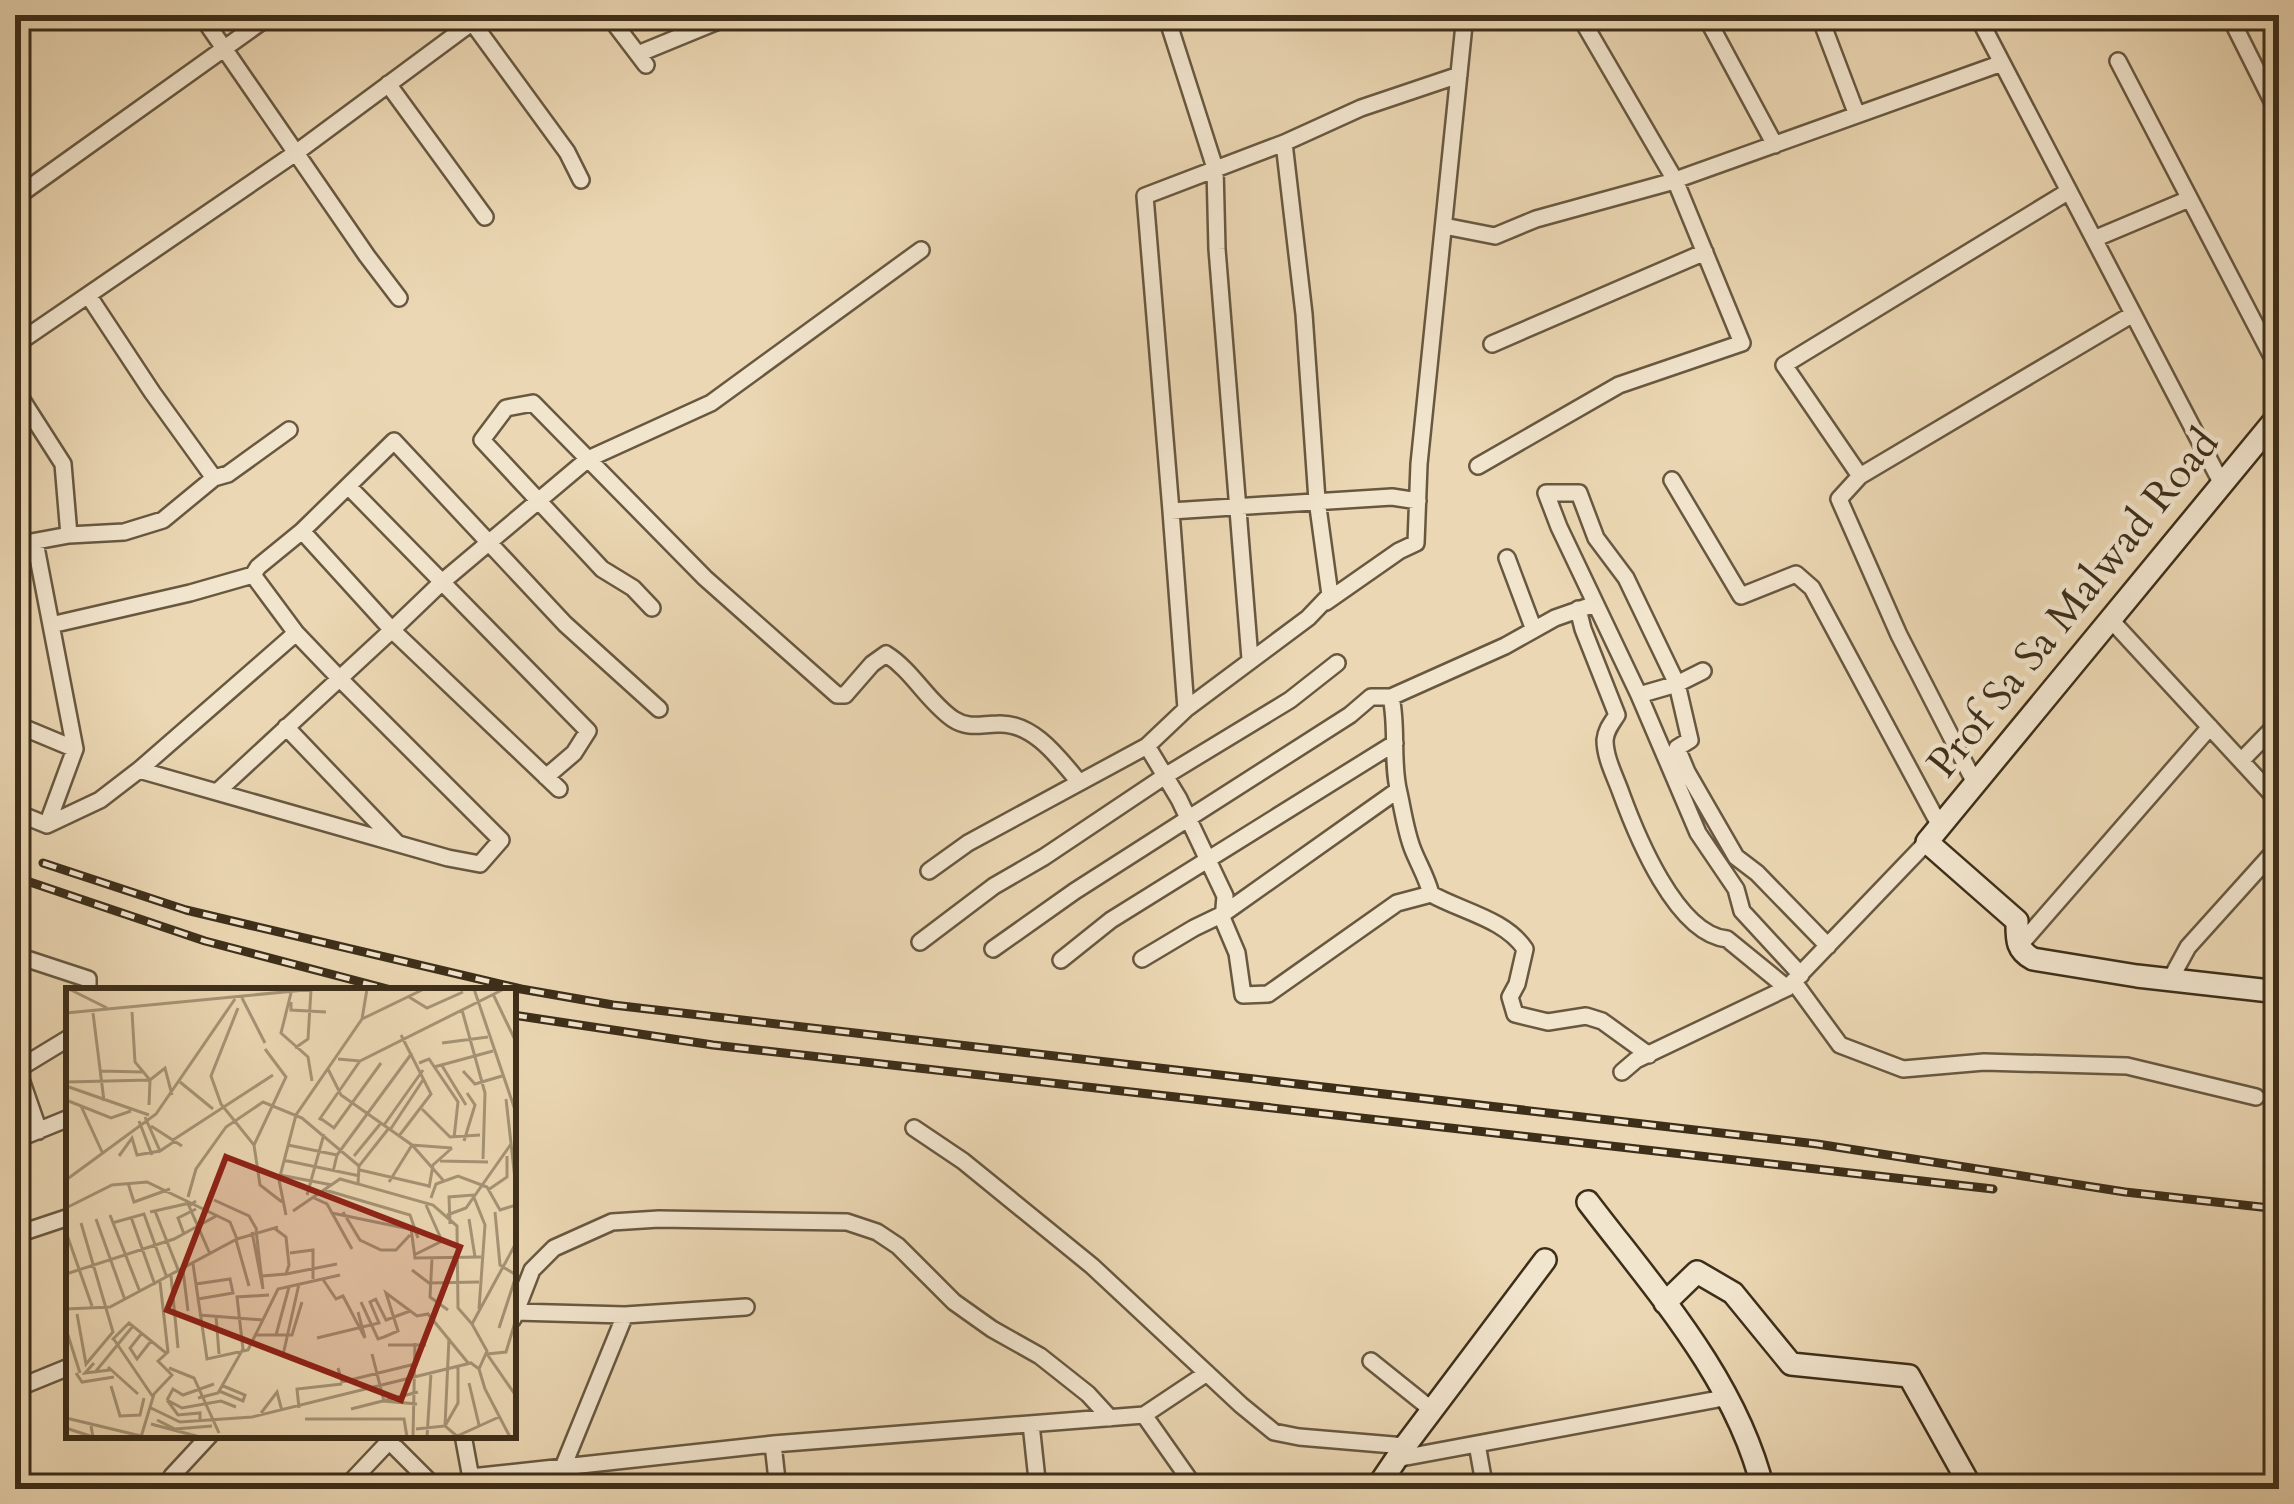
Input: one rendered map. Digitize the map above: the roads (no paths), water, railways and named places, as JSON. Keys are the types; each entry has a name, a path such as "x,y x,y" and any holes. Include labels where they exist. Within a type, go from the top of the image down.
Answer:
{"street":[{"path":"15,28 33,15"},
{"path":"202,15 399,298"},
{"path":"15,198 272,15"},
{"path":"608,15 642,60 733,15"},
{"path":"1166,15 1215,168 1217,249 1250,659"},
{"path":"1284,142 1330,595 1326,602 1416,542 1466,15"},
{"path":"1478,466 1619,385 1742,343 1675,180 1579,15"},
{"path":"1705,15 1774,145"},
{"path":"1819,15 1857,115"},
{"path":"1977,15 2222,484"},
{"path":"2229,15 2279,115"},
{"path":"15,345 297,152 477,19 581,180"},
{"path":"2118,61 2279,370"},
{"path":"1444,226 1495,236 1536,219 1675,180 2002,63"},
{"path":"1186,709 1144,196 1361,108 1459,75"},
{"path":"388,84 485,217"},
{"path":"1860,476 1784,365 2069,191"},
{"path":"2094,238 2189,199"},
{"path":"218,791 442,582 589,458 711,403 921,250"},
{"path":"1492,344 1705,252"},
{"path":"88,295 214,478"},
{"path":"1975,784 1899,635 1839,499 1860,476 2133,314"},
{"path":"15,389 63,464 69,535"},
{"path":"652,608 633,588 602,569 482,440 506,408 533,403 705,578 837,694 845,695 886,654 903,664 954,721 975,728 1001,723 1023,728 1079,782"},
{"name":"Prof Sa Sa Malwad Road","path":"1934,834 2222,484 2271,443 2279,415"},
{"path":"15,545 124,532 163,520 214,478 228,474 290,430"},
{"path":"51,625 253,575 394,441 565,624 659,709"},
{"path":"1672,480 1741,596 1796,574 1812,588 1934,834 2018,921 2017,941 2024,954 2045,962 2279,992"},
{"path":"348,486 588,731 574,753 546,777"},
{"path":"1828,946 1736,857 1677,748 1690,740 1677,684 1626,578 1596,538 1579,493 1546,493 1698,833 1736,889 1742,911 1840,1046 1903,1069 1984,1063 2127,1066 2256,1097"},
{"path":"1171,511 1392,496 1418,501"},
{"path":"302,531 392,629 560,789"},
{"path":"35,542 75,749 47,825"},
{"path":"1507,557 1534,630"},
{"path":"139,770 448,858 480,864 501,840 296,633 253,575"},
{"path":"929,872 968,843 1147,746 1186,709 1308,618 1330,595"},
{"path":"993,949 1371,697 1390,697 1595,604"},
{"path":"1578,609 1617,715 1605,733 1606,753 1646,855 1689,918 1794,981"},
{"path":"2110,620 2279,802"},
{"path":"15,812 47,825 100,800 296,633"},
{"path":"920,942 994,886 1290,700 1337,664"},
{"path":"1639,694 1703,671"},
{"path":"1390,697 1398,790 1411,846 1431,894"},
{"path":"2241,761 2279,722"},
{"path":"15,724 75,749"},
{"path":"286,727 398,844"},
{"path":"2020,946 2210,727"},
{"path":"1060,960 1111,920 1395,743"},
{"path":"1147,746 1189,818 1225,896 1223,920 1237,953 1244,995 1268,994 1397,903 1431,894 1517,937 1525,949 1510,997 1515,1014 1548,1022 1586,1016 1602,1021 1649,1055"},
{"path":"1142,959 1223,914 1398,790"},
{"path":"1622,1072 1636,1060 1794,981 1934,834"},
{"path":"2170,980 2188,947 2279,846"},
{"path":"15,955 88,979 88,988"},
{"path":"39,1131 16,1065 66,1040"},
{"path":"15,1140 66,1119"},
{"path":"914,1128 963,1161 1092,1266 1274,1432 1400,1452 1478,1444 1729,1397"},
{"path":"1588,1202 1729,1397 1763,1489"},
{"path":"18,1234 66,1217"},
{"path":"516,1311 532,1270 554,1248 612,1222 847,1222 877,1232 898,1246 954,1302 1040,1356 1110,1418"},
{"path":"1376,1489 1545,1260"},
{"path":"1665,1303 1697,1272 1733,1294 1791,1364 1909,1376 1972,1489"},
{"path":"516,1316 746,1307"},
{"path":"563,1467 626,1315"},
{"path":"1371,1361 1432,1410"},
{"path":"15,1389 66,1368"},
{"path":"453,1489 563,1467 772,1444 1144,1415 1208,1373"},
{"path":"1144,1415 1196,1489"},
{"path":"1031,1424 1038,1489"},
{"path":"169,1489 172,1476 207,1438"},
{"path":"344,1489 392,1438 437,1489"},
{"path":"465,1438 472,1483"},
{"path":"772,1444 778,1489"},
{"path":"1478,1444 1484,1489"}],"railway":[{"path":"43,863 186,910 521,989 613,1005 1817,1144 2125,1192 2279,1209"},
{"path":"15,877 205,941 384,988"},
{"path":"516,1015 713,1045 1993,1189"}]}
